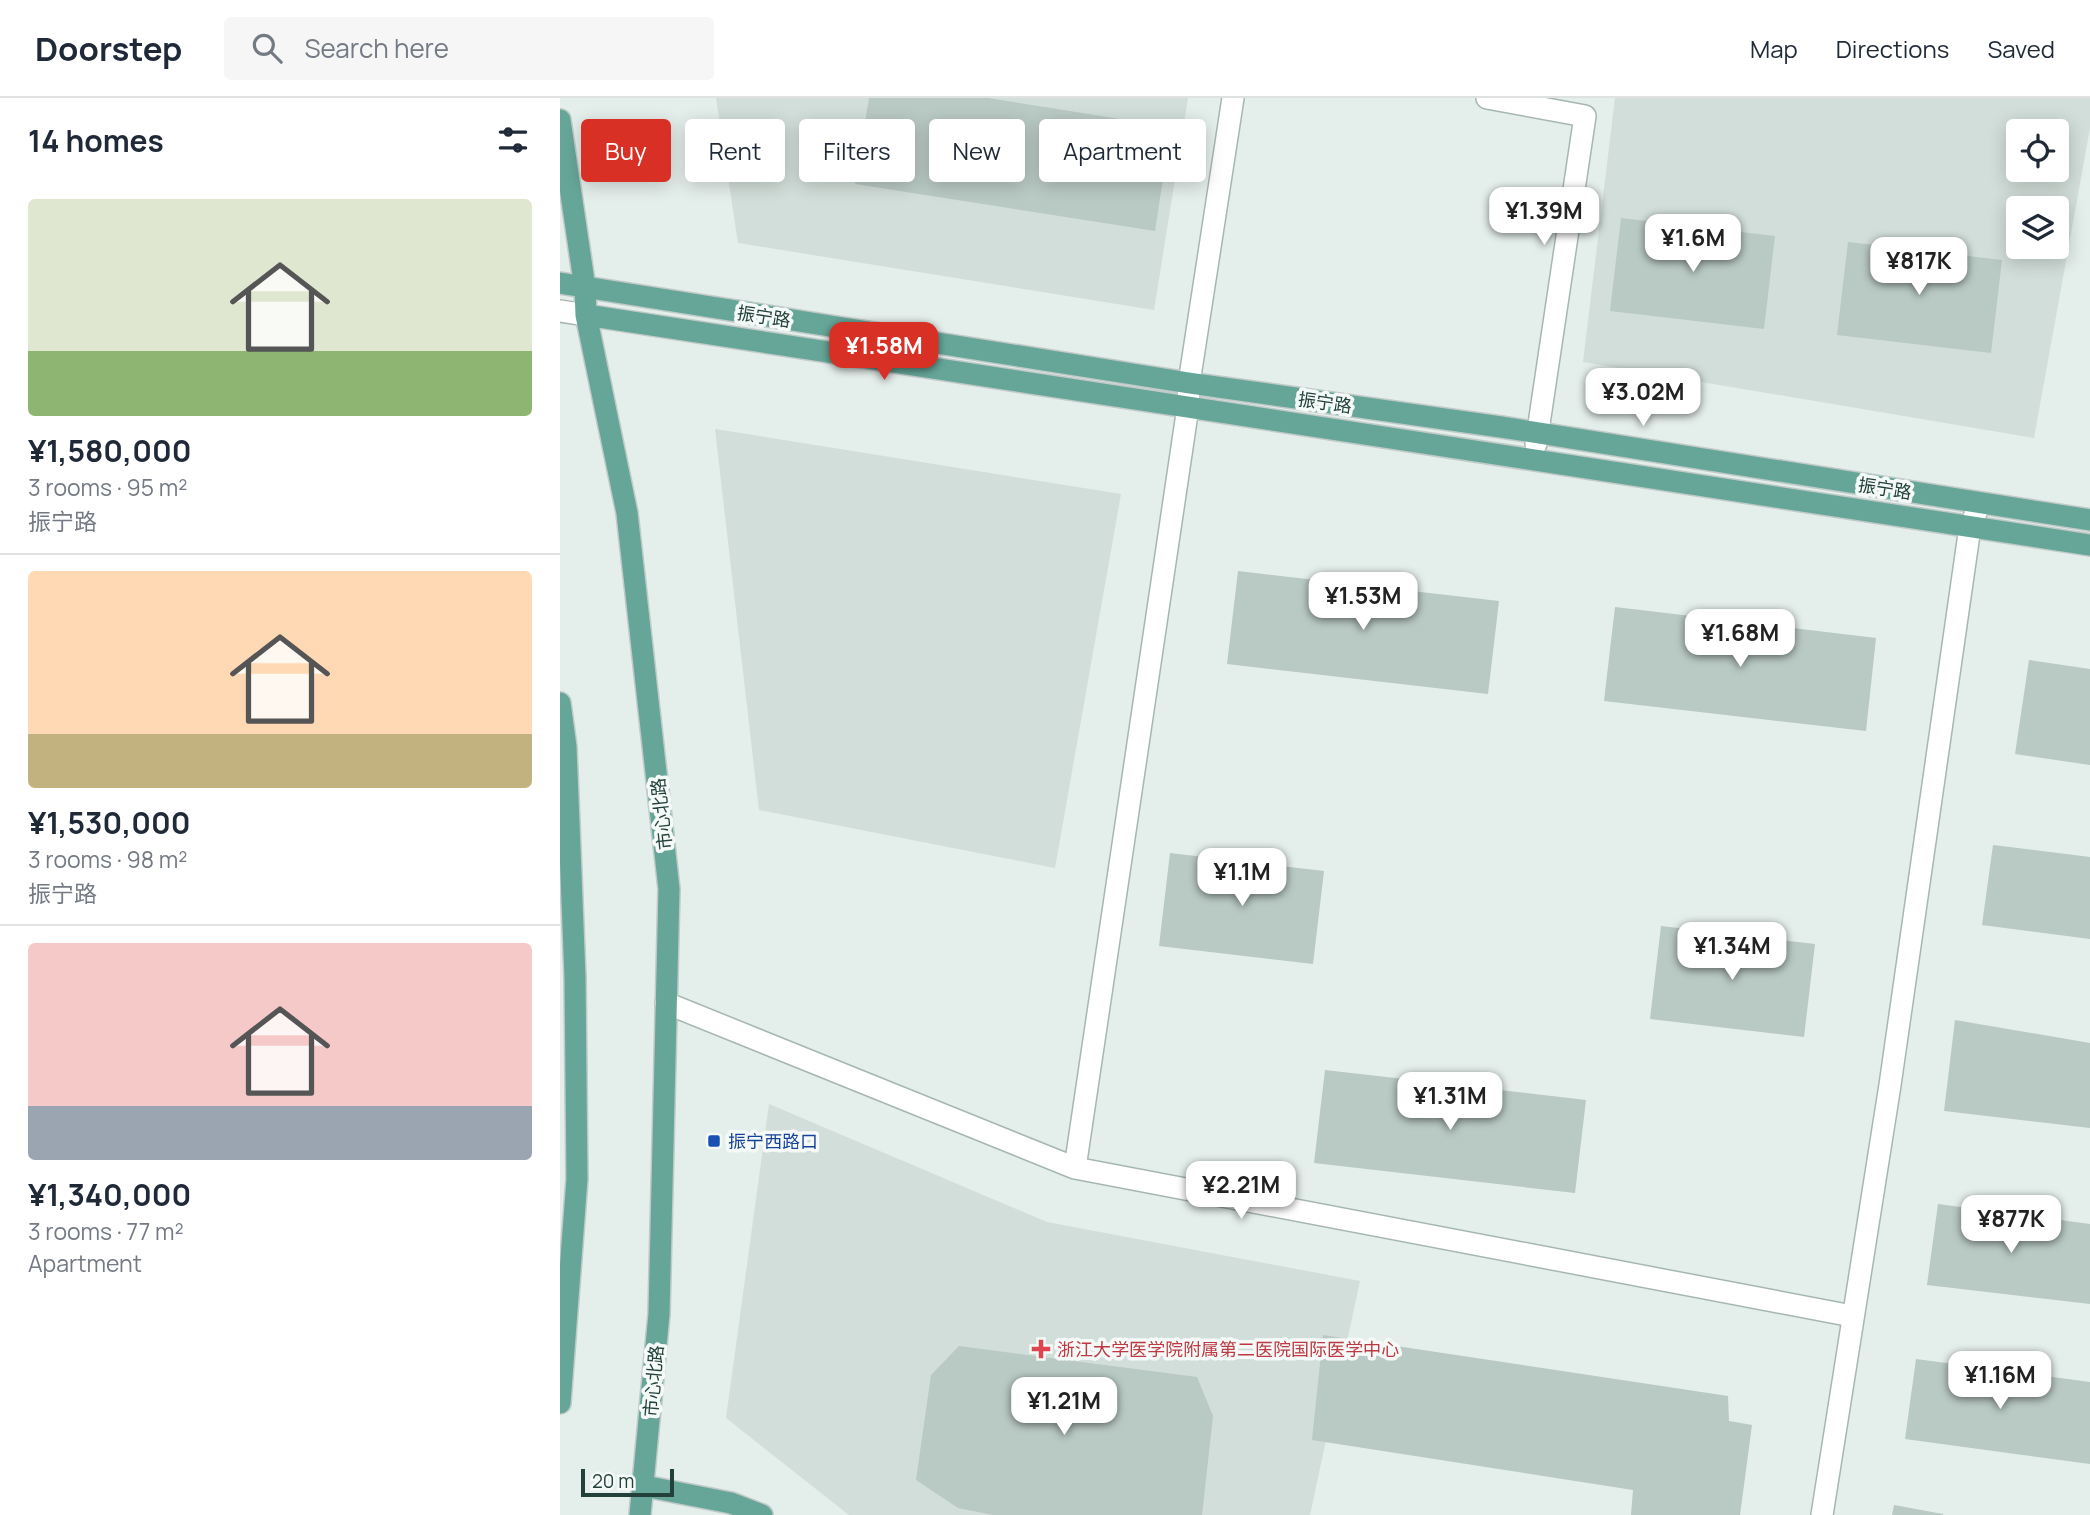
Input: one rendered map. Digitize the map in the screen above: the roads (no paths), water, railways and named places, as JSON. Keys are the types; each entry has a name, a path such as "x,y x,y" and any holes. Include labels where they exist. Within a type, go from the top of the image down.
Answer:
{"main road":[{"name":"市心北路","path":"560,120 586,315 627,513 669,889 659,1314 640,1515"},
{"name":"振宁路","path":"560,283 1536,438 2090,520"},
{"name":"振宁路","path":"586,315 2090,545"},
{"path":"560,703 575,977 576,1179 560,1404"},
{"path":"644,1486 731,1503 762,1515"}],"street":[{"path":"1075,1168 1233,98"},
{"path":"1487,98 1585,116 1536,438"},
{"name":"振宁路","path":"560,311 586,315"},
{"path":"1822,1515 1890,1085 1970,527 1980,503"},
{"path":"666,1003 1075,1168 1852,1316"}],"place":[{"name":"振宁西路口","path":"714,1141"},
{"name":"浙江大学医学院附属第二医院国际医学中心","path":"1041,1349"}]}
